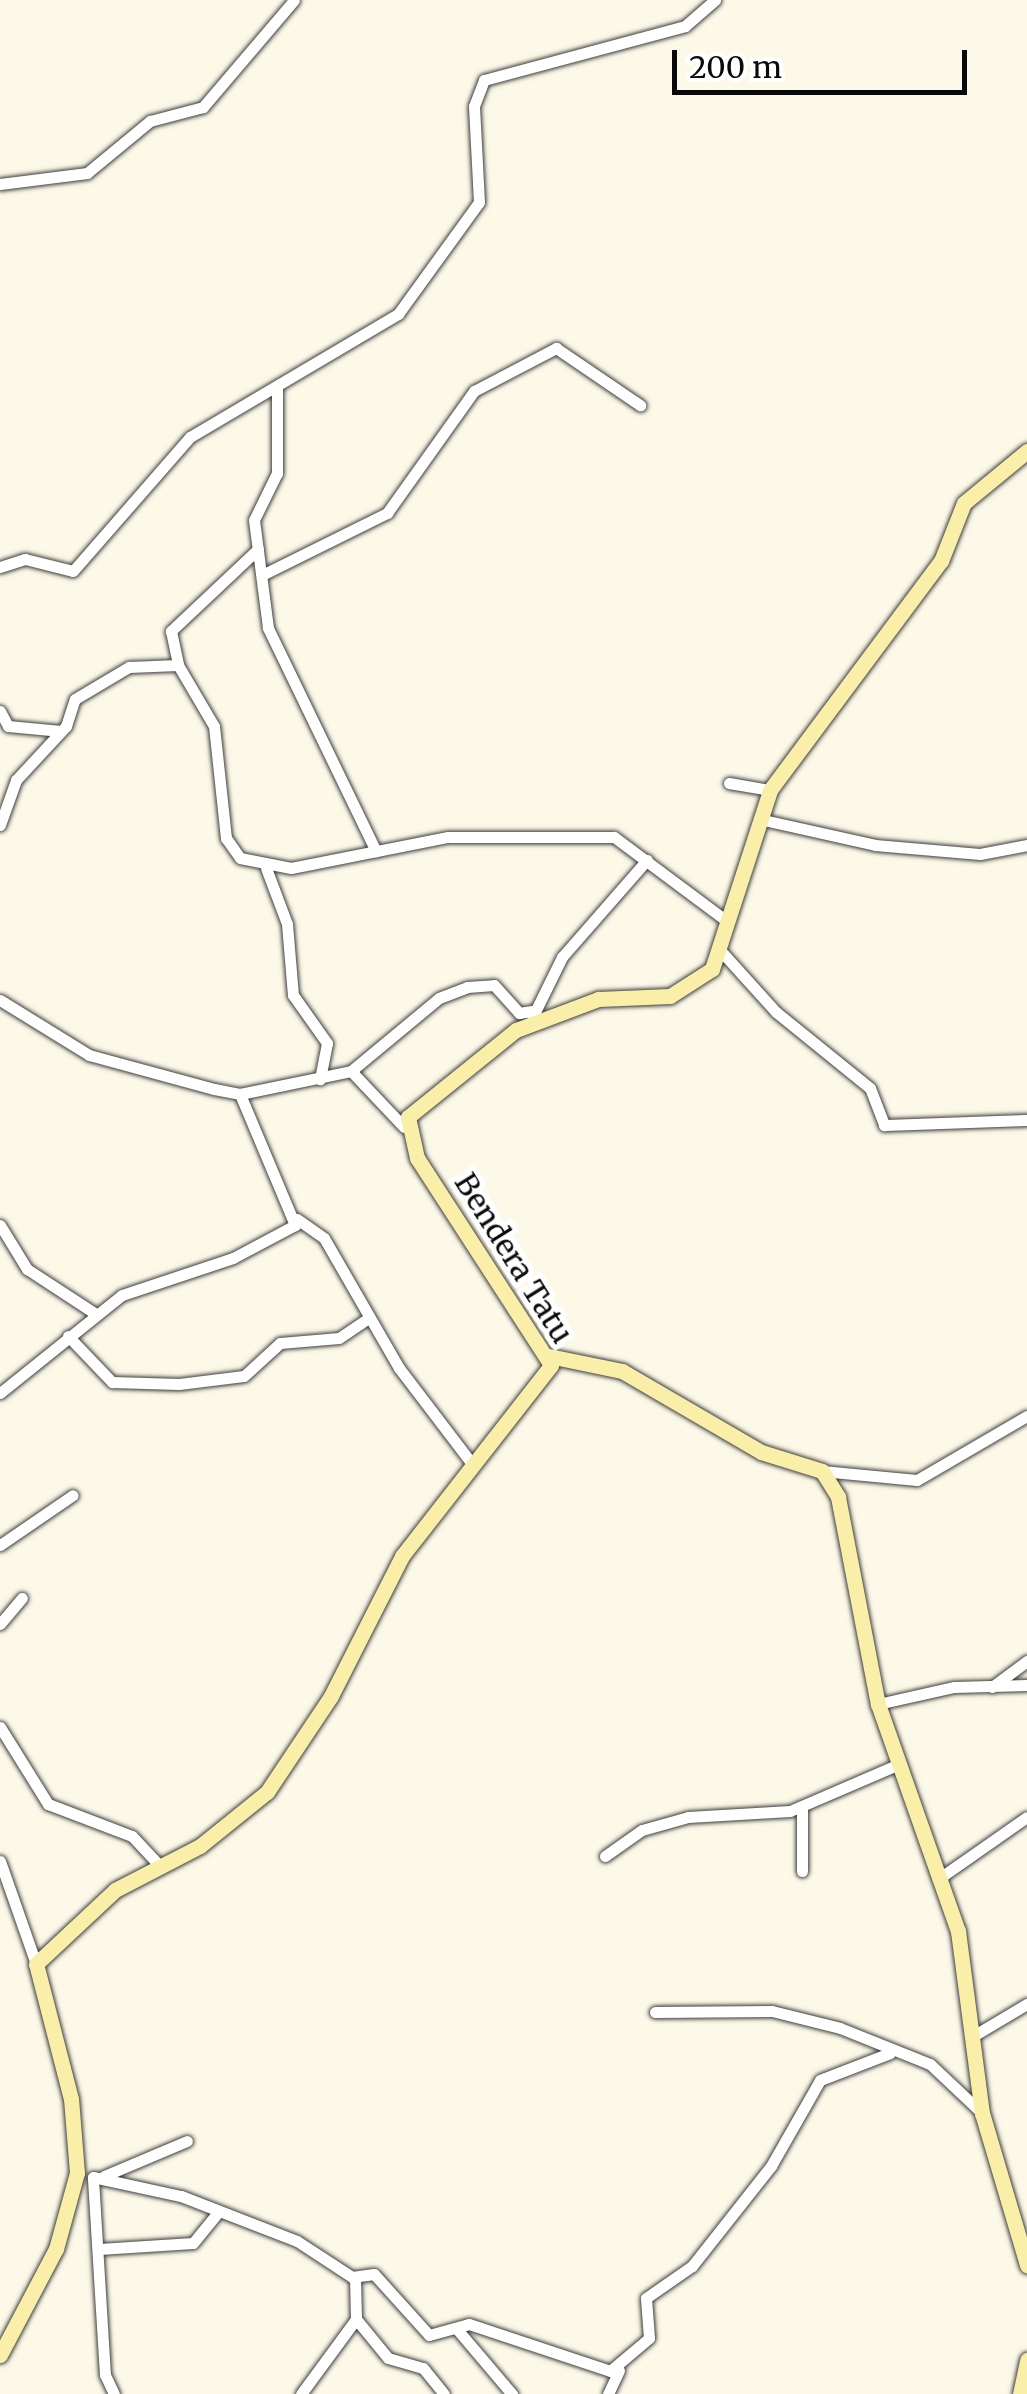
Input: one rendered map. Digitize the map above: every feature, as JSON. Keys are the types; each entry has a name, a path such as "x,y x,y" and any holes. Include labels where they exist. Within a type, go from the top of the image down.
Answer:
{"main road":[{"path":"404,1127 478,1054 533,1016 598,999 670,996 712,968 770,790 941,561 964,503 1027,451"},
{"name":"Bendera Tatu","path":"36,1964 115,1890 235,1822 299,1752 402,1556 470,1460 542,1382 549,1356 404,1127"},
{"path":"549,1356 622,1371 760,1452 822,1471 838,1498 878,1704 967,1970 982,2113 1027,2265"},
{"path":"0,2355 56,2249 77,2173 72,2099 36,1964"},
{"path":"1020,2394 1027,2360"}],"street":[{"path":"0,184 88,173 150,121 203,107 294,0"},
{"path":"0,568 25,559 73,571 190,437 383,328 471,219 482,186 474,106 484,80 685,26 714,0"},
{"path":"262,575 387,513 474,391 556,348 640,405"},
{"path":"276,386 277,472 254,520 268,628 376,850"},
{"path":"258,549 240,576 174,622 178,665 214,726 226,838 240,858 266,868 448,837 601,835 647,860 728,922"},
{"path":"0,825 16,780 61,731 75,699 112,675 144,662 178,665"},
{"path":"0,711 8,726 61,731"},
{"path":"728,783 770,790"},
{"path":"759,819 876,845 980,854 1027,845"},
{"path":"0,1000 89,1055 240,1094 320,1079 351,1071 424,1008 467,987 494,984 520,1013 533,1016 562,957 647,860"},
{"path":"266,868 287,924 293,996 326,1043 320,1079"},
{"path":"720,950 776,1012 870,1088 884,1125 1027,1120"},
{"path":"351,1071 404,1127"},
{"path":"240,1094 297,1218 324,1238 370,1317 470,1460"},
{"path":"0,1393 122,1295 278,1237 297,1218"},
{"path":"0,1225 27,1269 96,1314"},
{"path":"68,1336 112,1382 180,1384 244,1376 280,1343 339,1338 370,1317"},
{"path":"822,1471 917,1480 1027,1416"},
{"path":"0,1545 73,1495"},
{"path":"0,1624 22,1598"},
{"path":"992,1686 1027,1662"},
{"path":"878,1704 992,1686 1027,1685"},
{"path":"0,1727 48,1804 132,1836 158,1865"},
{"path":"605,1856 627,1837 688,1817 734,1821 802,1806 897,1764"},
{"path":"802,1806 802,1871"},
{"path":"938,1879 1027,1817"},
{"path":"0,1861 36,1964"},
{"path":"973,2036 1027,2004"},
{"path":"654,2012 792,2014 890,2053 930,2064 982,2113"},
{"path":"608,2394 619,2370 649,2338 646,2298 692,2266 771,2166 820,2080 890,2053"},
{"path":"114,2394 105,2375 99,2249 87,2184 187,2141"},
{"path":"104,2176 219,2211 355,2278 380,2277 430,2335 456,2328 557,2350 598,2373 619,2370"},
{"path":"99,2249 194,2243 219,2211"},
{"path":"301,2394 356,2319 355,2278"},
{"path":"356,2319 388,2358 423,2368 444,2394"},
{"path":"456,2328 512,2394"}]}
